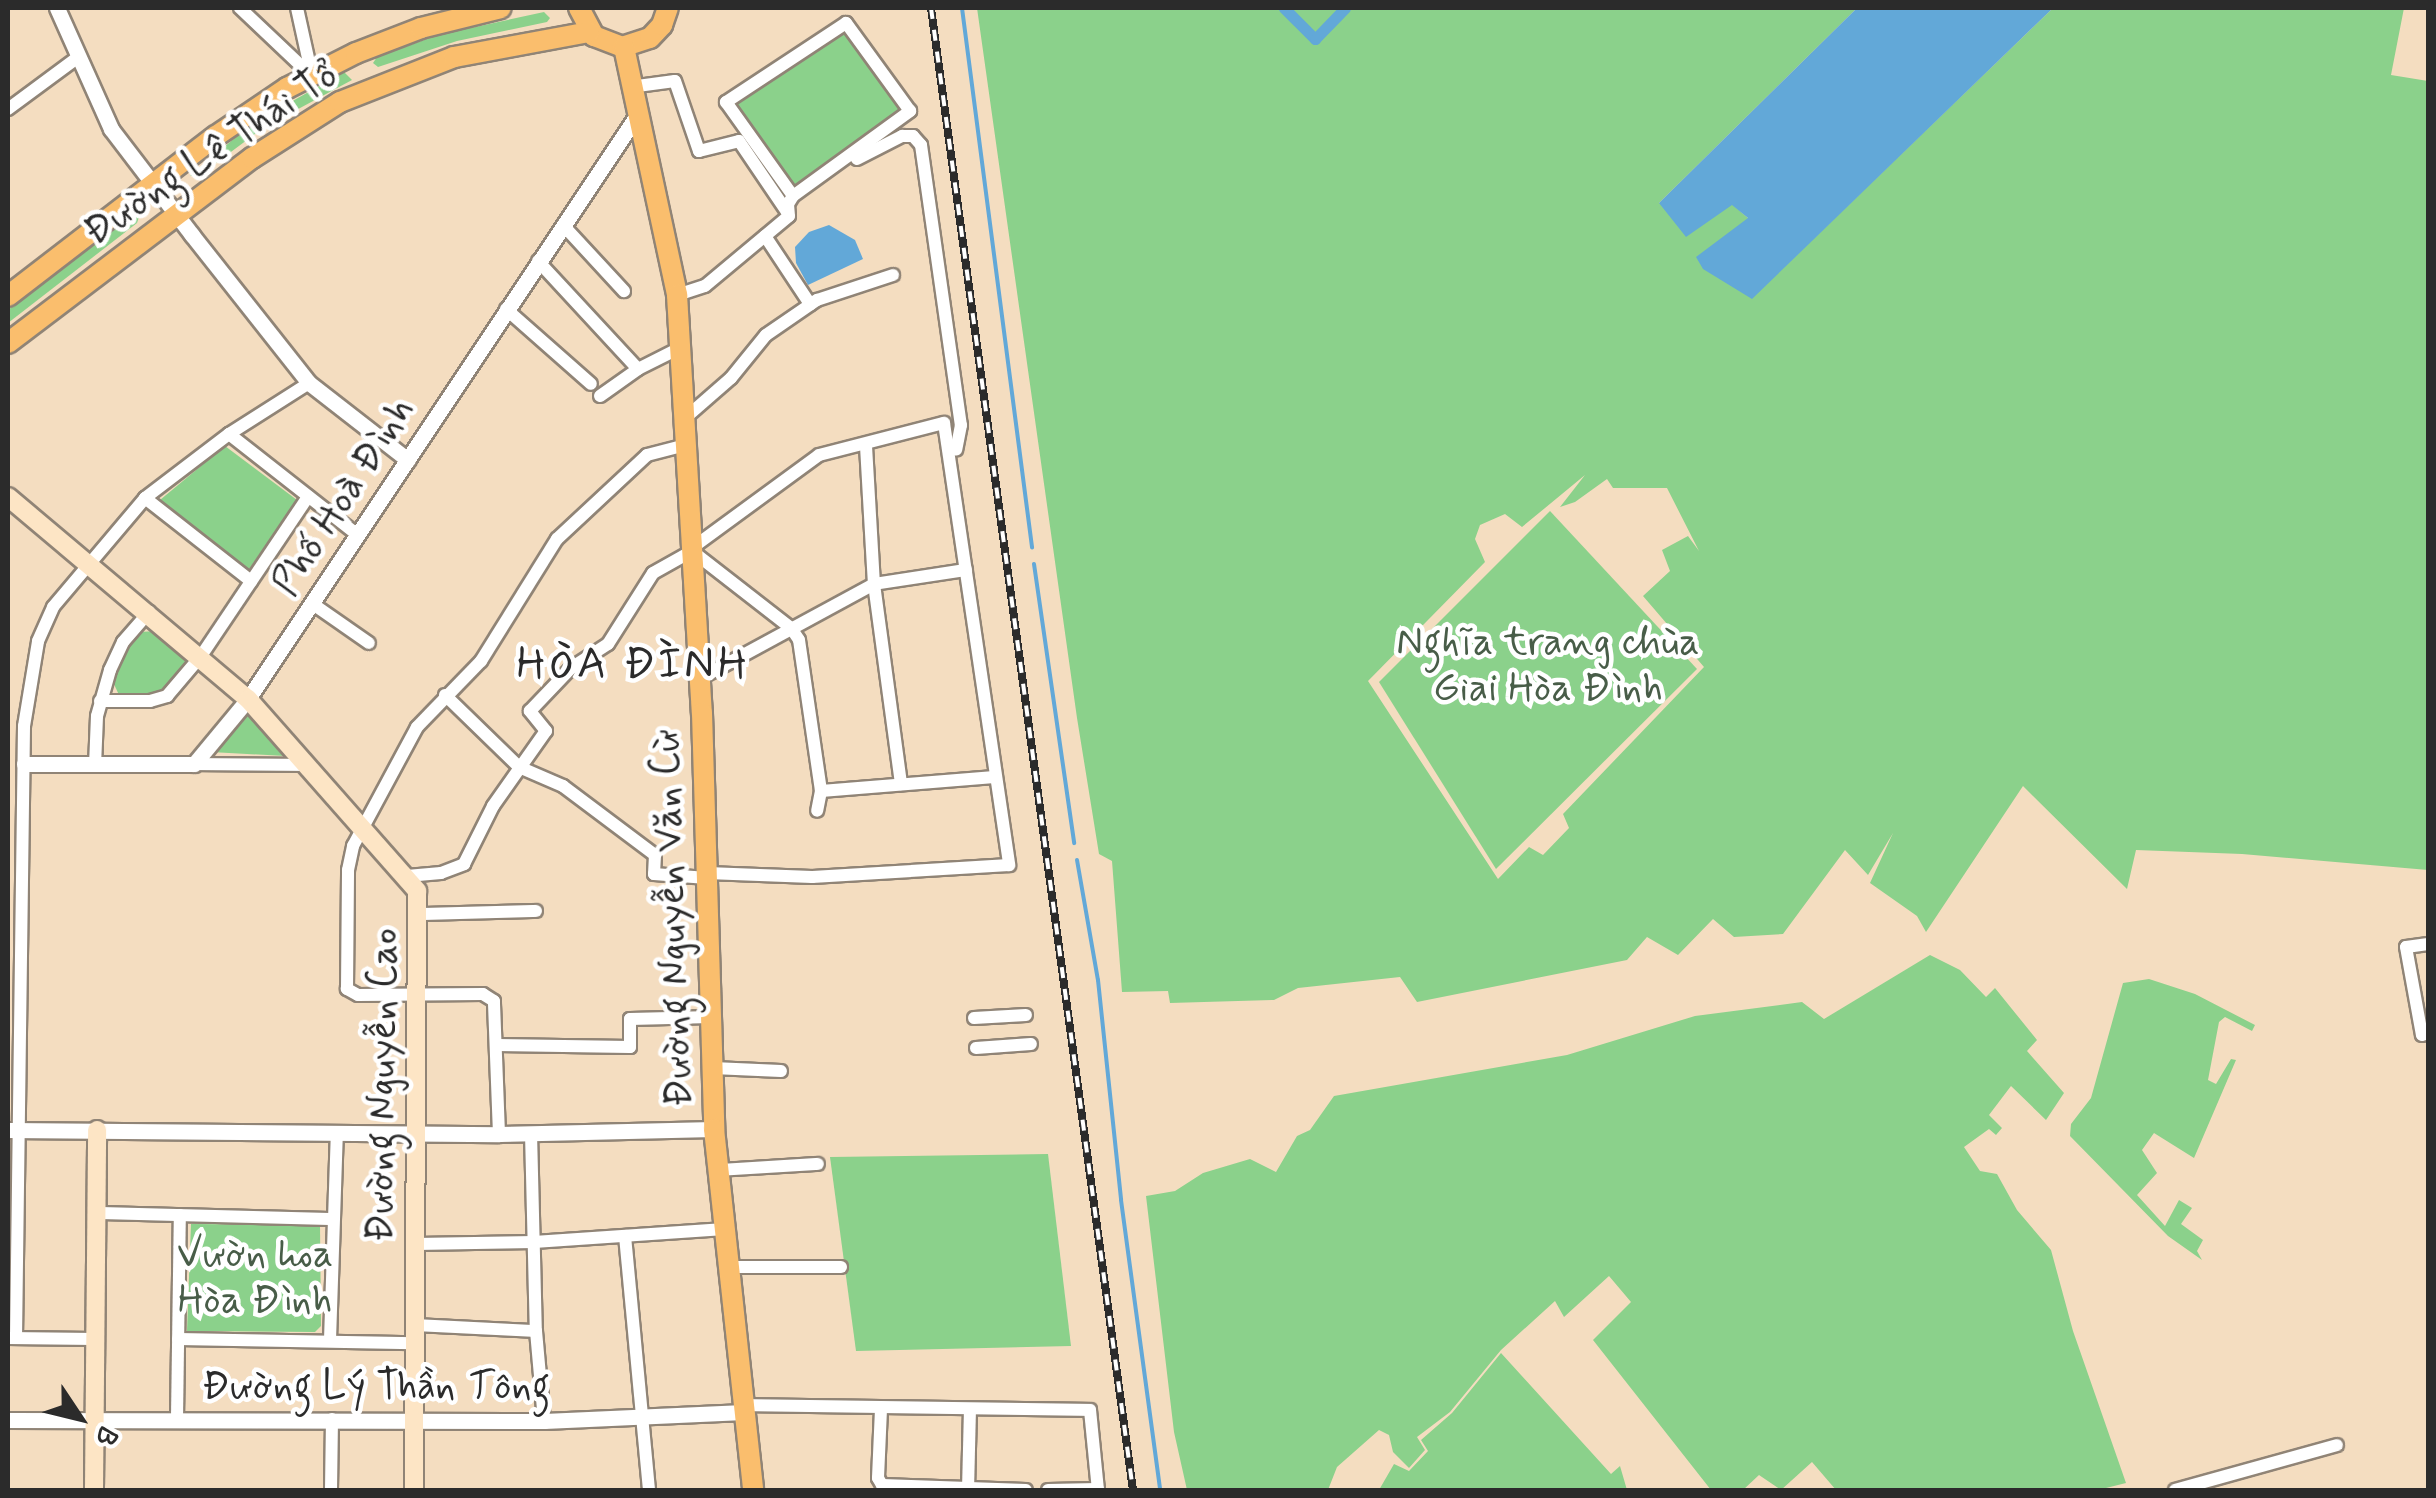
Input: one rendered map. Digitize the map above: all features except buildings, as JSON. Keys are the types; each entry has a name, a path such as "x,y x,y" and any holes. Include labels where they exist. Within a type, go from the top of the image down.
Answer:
{"main road":[{"name":"Đường Lê Thái Tổ","path":"8,296 233,123 312,76 356,53 421,28 501,8"},
{"path":"579,8 590,32 604,43 624,48 655,34 668,8"},
{"name":"Đường Lê Thái Tổ","path":"8,343 274,143 372,87 454,57 590,32"},
{"name":"Đường Nguyễn Văn Cừ","path":"624,48 677,295 700,678 714,1129 753,1490"},
{"path":"356,53 372,87"},
{"name":"Đường Nguyễn Cao","path":"8,497 89,561 248,699 365,827 407,876 420,899 414,1490"},
{"path":"94,1490 98,1130"}],"street":[{"path":"56,8 111,129 176,214 309,383 408,460"},
{"path":"240,8 312,76"},
{"path":"298,8 312,76"},
{"path":"789,216 788,204 793,196 910,111 846,23 726,102 793,196"},
{"path":"8,109 77,58"},
{"path":"630,87 675,81 700,151 739,141 789,216"},
{"name":"Phố Hoà Đình","path":"194,764 248,699 313,604 506,308 636,118"},
{"path":"857,159 902,136 913,136 921,145 960,424 953,462"},
{"path":"677,295 704,286 789,216"},
{"path":"563,225 624,290"},
{"path":"764,236 810,304"},
{"path":"538,262 638,369"},
{"path":"684,419 731,378 766,336 810,304 894,275"},
{"path":"506,308 591,384"},
{"path":"600,396 638,369 680,348"},
{"path":"95,1339 12,1338 13,1130 26,704 41,630 48,613 144,498 229,434 309,383"},
{"path":"407,876 440,873 464,864 519,767 546,731 531,715 534,706 571,668 608,644 653,573 692,549 819,455 866,446 942,422 949,431 1009,865 812,877 654,874 655,855 563,786 519,767 445,695"},
{"path":"229,434 358,536"},
{"path":"499,1134 497,1006 490,997 358,995 346,986 348,870 353,846 417,727 489,650 556,539 647,455 686,445"},
{"path":"866,446 874,584 900,784"},
{"path":"100,701 150,701 167,696 201,656 308,497"},
{"path":"144,498 251,582"},
{"path":"692,549 791,628 799,640 821,791 817,811"},
{"path":"700,678 874,584 966,570"},
{"path":"313,604 369,642"},
{"path":"94,766 100,701 119,650 149,612"},
{"path":"24,764 307,764"},
{"path":"821,791 994,777"},
{"path":"420,914 536,911"},
{"path":"2428,944 2406,948 2422,1035 2428,1034"},
{"path":"974,1018 1026,1015"},
{"path":"497,1046 630,1047 630,1019 711,1017"},
{"path":"976,1048 1031,1044"},
{"path":"712,1068 781,1071"},
{"path":"13,1130 531,1134 714,1129"},
{"path":"330,1340 337,1132"},
{"path":"531,1134 536,1331 544,1421"},
{"path":"719,1170 818,1164"},
{"path":"98,1213 333,1218"},
{"path":"177,1418 180,1216"},
{"path":"416,1244 534,1242 725,1229"},
{"path":"625,1236 649,1490"},
{"path":"729,1267 841,1267"},
{"path":"178,1339 330,1340 536,1331"},
{"name":"Đường Lý Thần Tông","path":"8,1420 544,1421 640,1419 744,1408 1090,1410 1098,1490"},
{"path":"881,1408 879,1482 968,1490 1026,1490"},
{"path":"968,1490 970,1410"},
{"path":"331,1490 332,1419"},
{"path":"2175,1490 2337,1444"},
{"path":"1048,1490 1098,1490"}],"green space":[{"path":"977,8 1857,8 1659,203 1733,205 1749,219 1752,298 2053,8 2404,8 2391,75 2428,81 2428,870 2242,854 2136,850 2127,889 2023,786 1926,932 1917,916 1870,883 1893,833 1868,875 1845,850 1783,934 1734,937 1713,919 1678,955 1647,937 1627,960 1417,1002 1400,977 1298,988 1274,1000 1170,1003 1168,991 1122,992 1112,861 1099,854","holes":["1585,475 1560,507 1575,502 1607,479 1613,488 1667,488 1699,551 1688,536 1662,550 1670,571 1643,596 1704,667 1563,814 1569,828 1543,855 1529,847 1498,879 1368,681 1485,562 1475,539 1480,525 1505,514 1522,527"]},
{"path":"544,12 550,18 547,22 457,41 378,67 373,63 377,57 438,35"},
{"path":"842,28 904,112 794,188 731,102"},
{"path":"344,72 352,80 263,128 200,175 190,176 250,125"},
{"path":"131,215 139,217 137,223 8,323 8,310"},
{"path":"225,446 297,500 248,571 160,500"},
{"name":"Nghĩa trang chùa Giai Hòa Đình","path":"1550,511 1697,669 1496,869 1379,682"},
{"path":"159,631 191,660 166,689 146,696 119,695 113,682 125,647 138,632"},
{"path":"246,709 286,751 285,756 211,752"},
{"path":"1930,955 1960,970 1986,997 1995,988 2037,1040 2027,1051 2064,1093 2046,1120 2011,1086 1989,1115 2002,1128 1996,1135 1989,1129 1964,1147 1980,1171 1997,1174 2017,1210 2051,1250 2073,1331 2126,1483 2098,1490 1836,1490 1812,1462 1781,1490 1759,1475 1743,1490 1711,1490 1593,1340 1631,1302 1609,1276 1564,1317 1555,1301 1501,1350 1450,1412 1417,1437 1425,1450 1409,1468 1393,1452 1389,1435 1379,1430 1337,1467 1328,1490 1187,1490 1174,1432 1146,1196 1175,1191 1203,1173 1250,1159 1276,1172 1297,1136 1310,1130 1334,1096 1567,1055 1695,1016 1802,1002 1824,1019"},
{"path":"2149,979 2195,994 2255,1025 2252,1031 2225,1017 2219,1022 2208,1080 2216,1084 2231,1059 2236,1060 2194,1158 2154,1133 2142,1150 2157,1173 2137,1195 2165,1226 2179,1200 2192,1208 2181,1224 2203,1240 2197,1251 2202,1260 2168,1236 2070,1136 2071,1124 2091,1098 2123,983"},
{"path":"1048,1154 1071,1346 856,1351 830,1157"},
{"name":"Vườn hoa Hòa Đình","path":"191,1224 320,1225 321,1326 315,1332 187,1331"},
{"path":"1501,1353 1611,1474 1620,1466 1627,1490 1379,1490 1394,1464 1409,1471 1428,1451 1421,1440 1452,1413"}],"water":[{"path":"1857,8 2053,8 1752,299 1703,269 1696,257 1748,218 1732,205 1686,237 1659,203"},
{"path":"829,225 855,240 863,259 808,285 796,263 795,247 809,232"}],"waterway":[{"path":"962,8 1032,547"},
{"path":"1284,8 1315,39 1345,8"},
{"path":"1034,564 1074,843"},
{"path":"1077,860 1098,980 1121,1200 1160,1490"}],"railway":[{"path":"931,8 1133,1490"}],"district":[{"name":"HÒA ĐÌNH","path":"633,665"}]}
